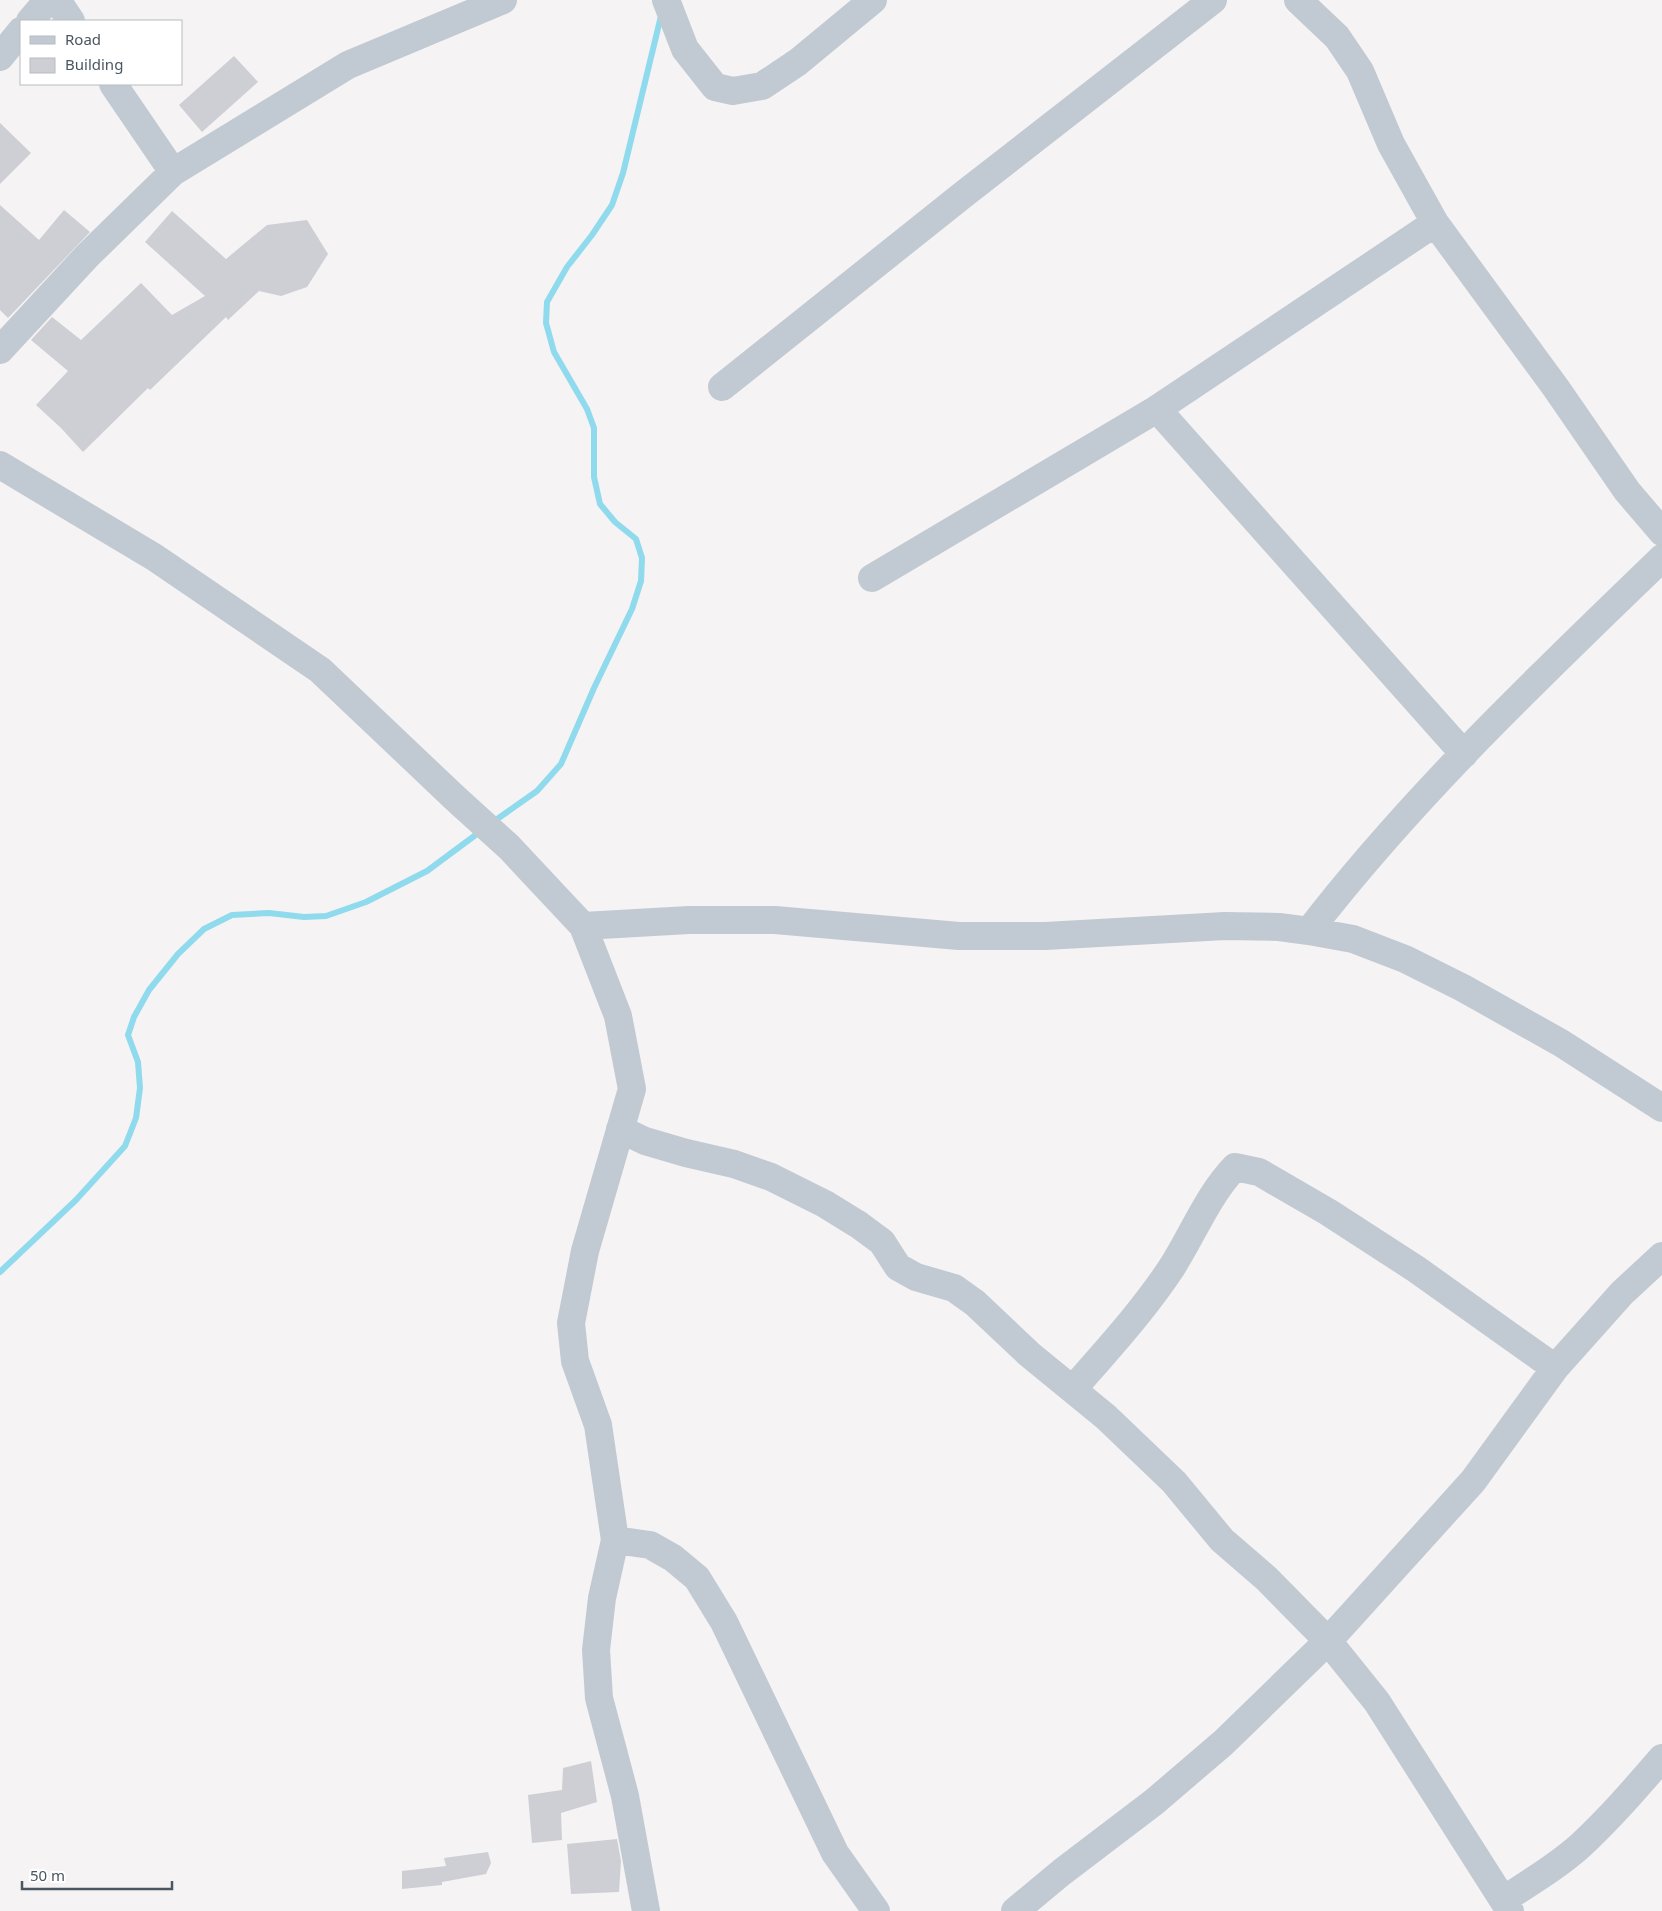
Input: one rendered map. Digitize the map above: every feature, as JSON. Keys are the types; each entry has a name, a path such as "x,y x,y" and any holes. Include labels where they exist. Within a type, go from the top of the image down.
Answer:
{"street":[{"path":"31,20 48,0"},
{"path":"57,0 70,20"},
{"path":"0,350 87,256 173,172 348,65 503,0"},
{"path":"666,0 685,49 715,87 732,91 762,86 798,62 873,0"},
{"path":"722,387 956,200 1213,0"},
{"path":"1298,0 1336,37 1360,71 1391,144 1435,223 1556,388 1627,491 1662,532"},
{"path":"0,57 20,33"},
{"path":"114,85 173,172"},
{"path":"872,578 1157,410 1435,223"},
{"path":"1157,410 1464,754"},
{"path":"0,465 154,557 320,670 456,799 510,847 583,926 618,1016 632,1089 585,1251 572,1323 575,1360 598,1425 615,1540 602,1598 596,1650 599,1698 625,1796 646,1911"},
{"path":"1308,930 1347,881 1494,720 1662,558"},
{"path":"583,926 689,920 775,920 959,936 1045,936 1225,926 1279,927 1308,930 1353,940 1405,959 1430,971 1561,1043 1662,1108"},
{"path":"620,1129 645,1141 734,1164 771,1176 825,1204 858,1224 882,1242 898,1267 916,1277 954,1288 975,1302 1029,1354 1106,1418 1174,1482 1222,1540 1267,1579 1328,1641 1377,1702 1507,1905 1540,1876 1580,1846 1627,1799 1662,1758"},
{"path":"1072,1389 1131,1322 1172,1267 1223,1179 1235,1167 1259,1172 1328,1212 1416,1270 1555,1368"},
{"path":"1015,1911 1062,1872 1154,1802 1223,1743 1328,1641 1473,1481 1555,1368 1622,1293 1662,1256"},
{"path":"615,1540 650,1545 673,1558 698,1578 724,1622 835,1853 876,1911"}],"building":[{"path":"234,56 258,82 202,132 179,105"},
{"path":"0,123 31,153 0,184"},
{"path":"0,205 39,240 64,210 90,232 8,318 0,310"},
{"path":"172,211 226,259 267,225 307,220 328,254 307,287 281,296 259,291 228,320 226,317 150,390 148,388 83,452 36,405 68,371 31,340 52,317 81,340 141,283 172,315 205,296 145,242"},
{"path":"591,1761 597,1802 561,1813 562,1840 532,1843 528,1795 562,1790 563,1768"},
{"path":"617,1839 621,1861 619,1892 571,1894 567,1844"},
{"path":"488,1852 491,1863 486,1874 442,1882 442,1885 402,1889 402,1871 446,1866 444,1858"}],"waterway":[{"path":"493,822 537,791 561,764 594,688 632,609 641,581 642,558 636,539 615,522 600,504 594,477 594,428 587,409 554,352 546,323 547,302 567,267 612,205 623,173 661,16"},
{"path":"0,1272 76,1200 125,1146 136,1118 140,1088 138,1062 128,1035 134,1017 149,990 178,954 204,929 232,915 269,913 304,917 326,916 366,902 427,871 481,831"}]}
